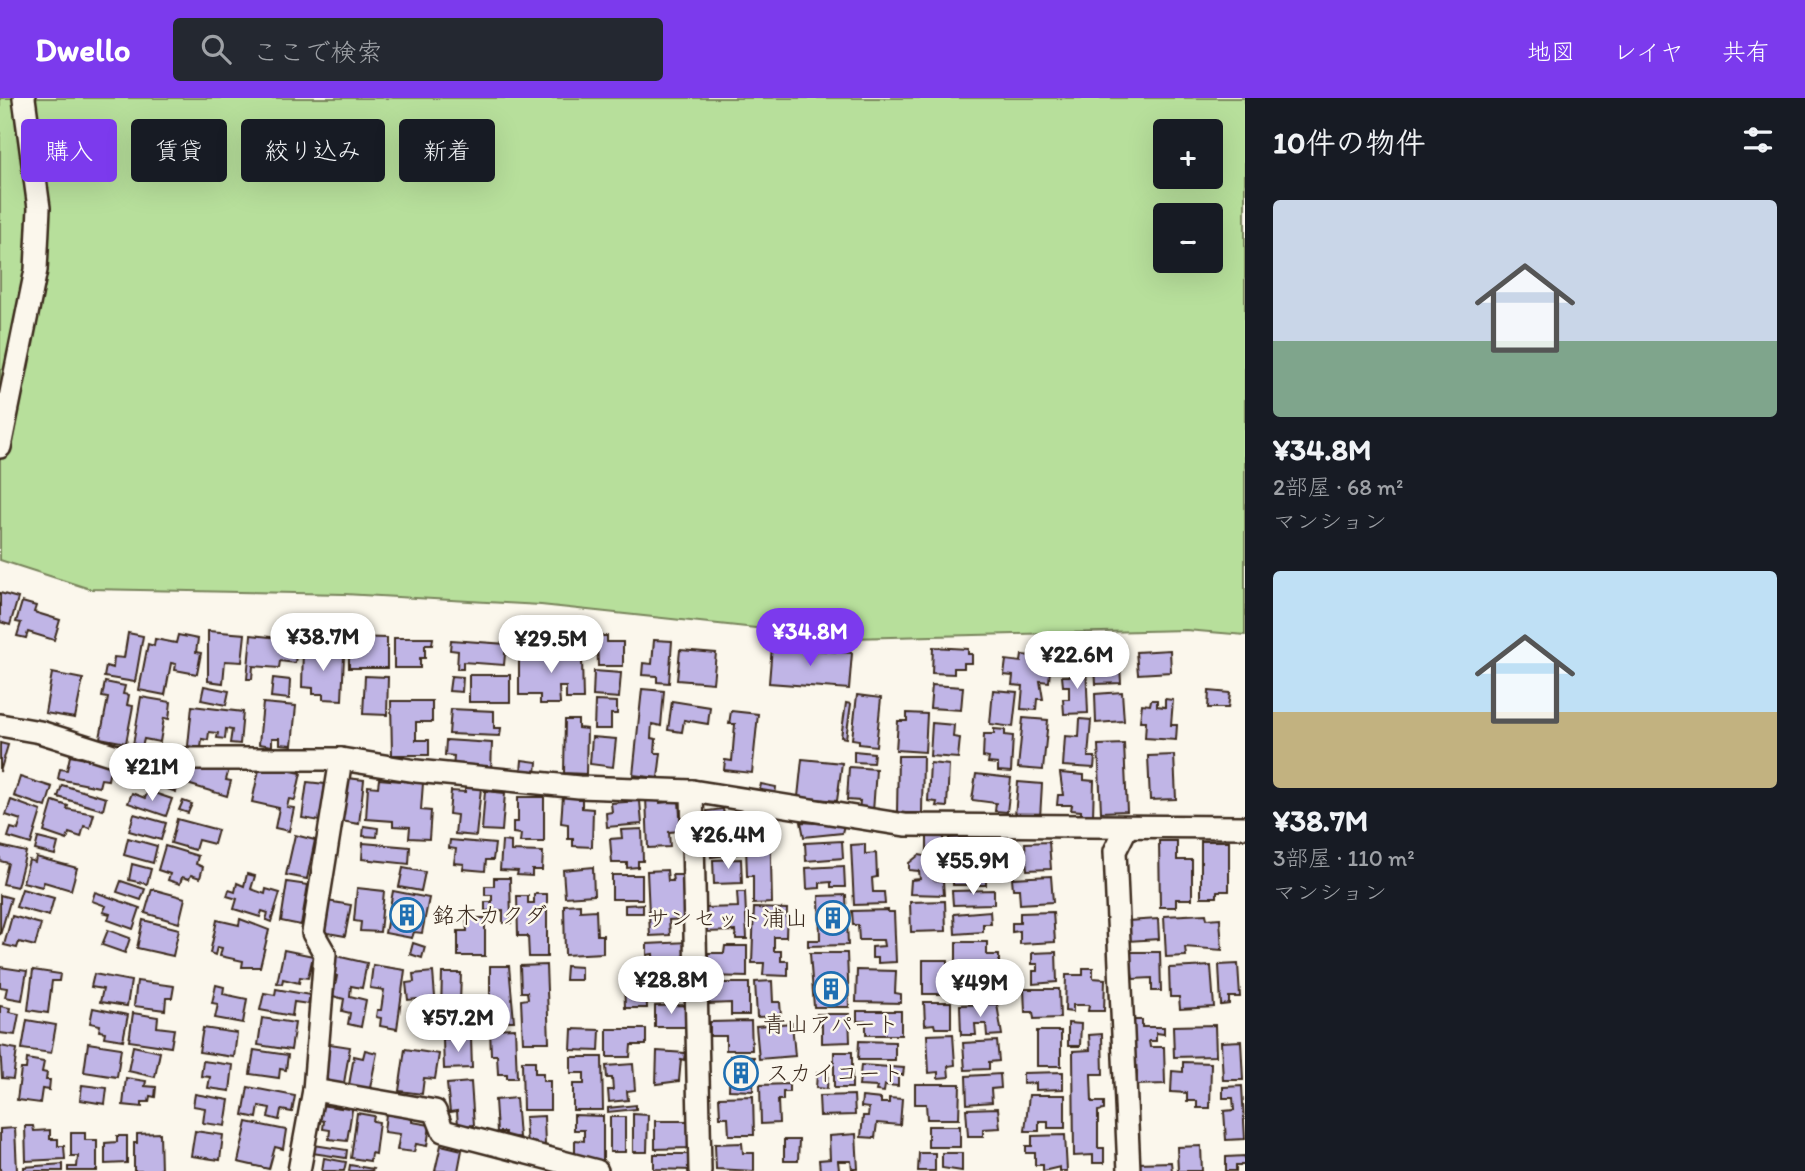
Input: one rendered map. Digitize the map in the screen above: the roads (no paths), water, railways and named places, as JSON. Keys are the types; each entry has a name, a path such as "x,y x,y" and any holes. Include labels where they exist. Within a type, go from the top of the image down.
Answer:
{"street":[{"path":"0,447 36,270 39,208 24,98"},
{"path":"0,725 40,732 126,758 341,760 416,771 579,787 692,791 905,825 1245,827"},
{"path":"299,1171 314,1090 326,954 313,933 341,760"},
{"path":"692,791 700,1171"},
{"path":"1127,827 1115,851 1129,1171"},
{"path":"314,1090 435,1111 443,1131 597,1171"}],"place":[{"name":"銘木カクダ","path":"407,915"},
{"name":"サンセット浦山","path":"833,918"},
{"name":"青山アパート","path":"831,989"},
{"name":"スカイコート","path":"741,1073"}]}
